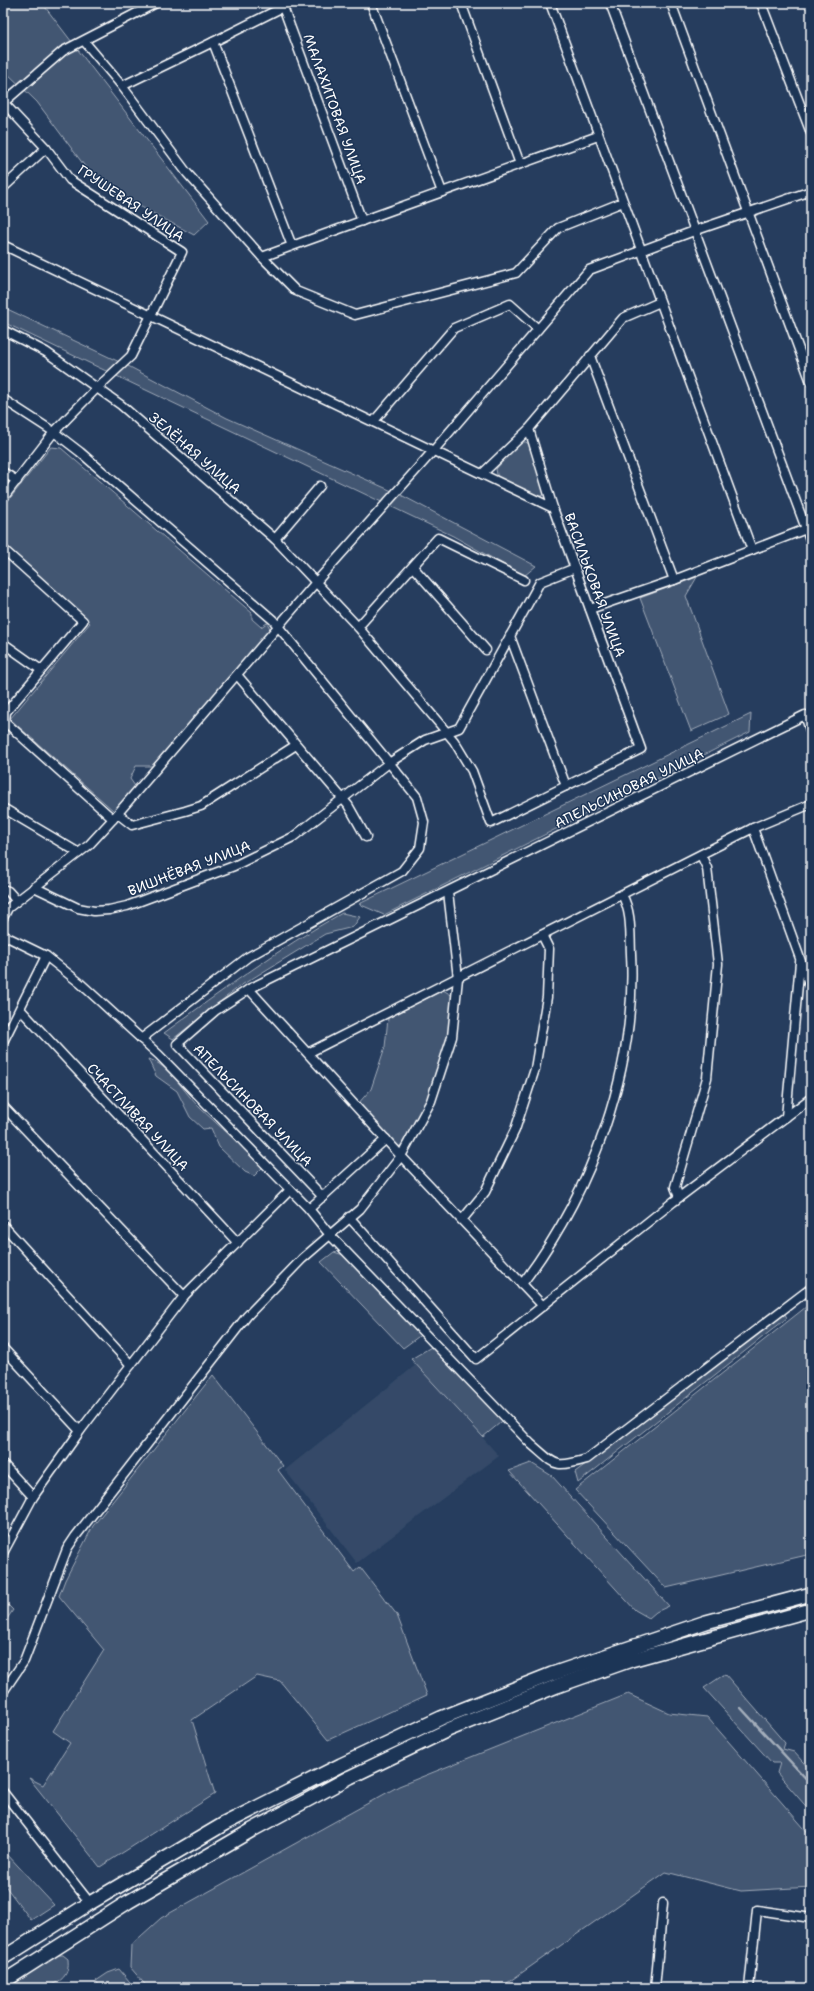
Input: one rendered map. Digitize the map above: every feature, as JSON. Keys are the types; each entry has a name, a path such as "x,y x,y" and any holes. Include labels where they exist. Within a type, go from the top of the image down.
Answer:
{"main road":[{"path":"3,1958 90,1903 224,1824 442,1718 552,1674 706,1622 811,1594"},
{"path":"784,1601 787,1617"},
{"path":"3,1982 128,1902 252,1830 350,1778 450,1729 557,1686 631,1660 811,1610"}],"street":[{"path":"3,188 46,148 3,102 63,50 84,41 156,3"},
{"path":"122,86 291,3"},
{"path":"371,3 442,192"},
{"path":"461,3 520,164"},
{"path":"550,3 752,550"},
{"path":"610,3 811,542"},
{"path":"670,3 811,382"},
{"path":"761,3 811,133"},
{"name":"МАЛАХИТОВАЯ УЛИЦА","path":"283,7 362,221"},
{"path":"84,41 122,86 187,173 262,257 296,292 355,315 516,273 558,228 623,202"},
{"path":"213,42 292,246"},
{"path":"262,257 598,136"},
{"name":"ГРУШЕВАЯ УЛИЦА","path":"46,148 70,180 182,252 152,315"},
{"path":"3,918 8,908 79,853 116,817 317,582 434,450 589,270 640,250 811,191"},
{"path":"3,245 374,421 553,508"},
{"path":"482,474 529,429 623,318 660,302"},
{"path":"374,421 454,328 510,304 538,329"},
{"path":"3,498 54,432 131,356 152,315"},
{"name":"ЗЕЛЁНАЯ УЛИЦА","path":"3,330 46,352 120,405 275,539 358,627 446,733"},
{"path":"590,356 674,580"},
{"path":"3,398 54,432 80,452 280,627 417,797 424,822 420,848 402,871 248,957 141,1039"},
{"name":"ВАСИЛЬКОВАЯ УЛИЦА","path":"529,429 553,508 641,749 566,786"},
{"path":"3,472 17,480"},
{"path":"275,539 320,486"},
{"path":"590,609 674,580 806,529"},
{"path":"358,627 438,538 524,580"},
{"path":"3,549 83,622 6,712 4,720 116,817 132,824 195,808 296,745"},
{"path":"413,567 486,650"},
{"name":"ВИШНЁВАЯ УЛИЦА","path":"34,887 78,908 94,911 127,906 234,866 293,837 389,762 425,740 459,728 540,582 575,568"},
{"path":"446,733 454,741 472,771 491,823 566,786 510,636"},
{"path":"3,643 41,670"},
{"path":"238,676 348,805 366,837"},
{"name":"АПЕЛЬСИНОВАЯ УЛИЦА","path":"323,1197 177,1044 215,1010 249,989 805,715 811,733"},
{"path":"308,1053 753,828 811,804"},
{"path":"3,808 79,853"},
{"path":"753,828 811,989"},
{"path":"679,1198 675,1187 707,1078 718,964 707,868 701,855"},
{"path":"3,889 17,901"},
{"path":"3,1692 24,1661 67,1549 75,1537 246,1316 276,1284 349,1217 360,1209 402,1156 431,1101 452,1037 458,978 448,892"},
{"path":"522,1284 540,1261 578,1192 603,1137 624,1058 632,976 630,922 627,902 622,894"},
{"path":"3,935 46,956 64,969 141,1039 309,1209 330,1235 531,1444 554,1464 568,1464 586,1459 811,1288"},
{"path":"462,1220 485,1192 515,1130 535,1069 547,997 549,949 542,935"},
{"path":"3,1042 46,956"},
{"path":"786,1117 800,961"},
{"path":"249,989 386,1139 543,1306"},
{"name":"СЧАСТЛИВАЯ УЛИЦА","path":"20,1009 238,1243"},
{"path":"349,1217 476,1359 679,1198 811,1098"},
{"path":"3,1106 184,1296"},
{"path":"309,1209 386,1139"},
{"path":"3,1553 33,1497 80,1432 184,1296 290,1190"},
{"path":"3,1225 131,1365"},
{"path":"3,1348 80,1432"},
{"path":"3,1464 33,1497"},
{"path":"3,1792 90,1903"},
{"path":"655,1988 663,1903"},
{"path":"749,1988 757,1910 811,1918"}],"shaded area":[{"path":"3,3 42,3 209,221 194,235 98,184 37,102 3,69"},
{"path":"3,307 130,367 227,418 401,495 536,566 524,576 453,536 3,322"},
{"path":"520,442 526,442 530,445 546,489 544,495 537,497 498,480 496,469"},
{"path":"51,447 61,448 252,613 252,619 261,627 267,623 271,630 266,638 152,766 136,766 130,779 135,786 114,811 10,719 90,623 3,543 3,507"},
{"path":"697,577 686,596 729,714 691,731 640,598"},
{"path":"751,714 750,732 384,915 359,904"},
{"path":"342,913 360,917 353,927 325,934 240,986 173,1039 164,1033 273,955"},
{"path":"443,990 453,996 450,1028 436,1081 406,1144 397,1147 357,1105 371,1089 385,1047 388,1018"},
{"path":"148,1059 162,1066 200,1108 265,1165 254,1176 245,1172 219,1147 211,1128 203,1129 190,1117 177,1091 156,1076"},
{"path":"334,1252 353,1258 422,1334 403,1348 321,1262"},
{"path":"811,1303 811,1554 666,1588 575,1490"},
{"path":"785,1314 787,1318 578,1483 575,1472"},
{"path":"433,1346 506,1418 483,1437 411,1359"},
{"path":"417,1364 499,1456 357,1563 285,1470"},
{"path":"213,1375 283,1466 278,1470 354,1572 360,1567 397,1615 427,1695 328,1740 280,1681 257,1676 192,1720 215,1794 100,1867 29,1778 43,1785 70,1743 53,1731 104,1650 59,1596 65,1580 93,1526"},
{"path":"531,1463 552,1476 669,1606 656,1612 649,1618 635,1610 509,1471"},
{"path":"3,1600 13,1610 3,1625"},
{"path":"725,1674 785,1743 783,1749 794,1752 811,1771 811,1812 777,1773 780,1763 772,1763 704,1688"},
{"path":"628,1694 669,1713 707,1717 811,1836 811,1887 741,1891 666,1872 500,1988 148,1988 130,1967 131,1945 161,1918 399,1786"},
{"path":"6,1853 54,1905 31,1920 3,1883 3,1862"},
{"path":"57,1955 63,1955 68,1959 68,1969 64,1977 57,1982 48,1986 8,1988"},
{"path":"119,1969 135,1988 101,1988 96,1981 108,1973"}],"waterway":[{"path":"741,1708 811,1784"}]}
